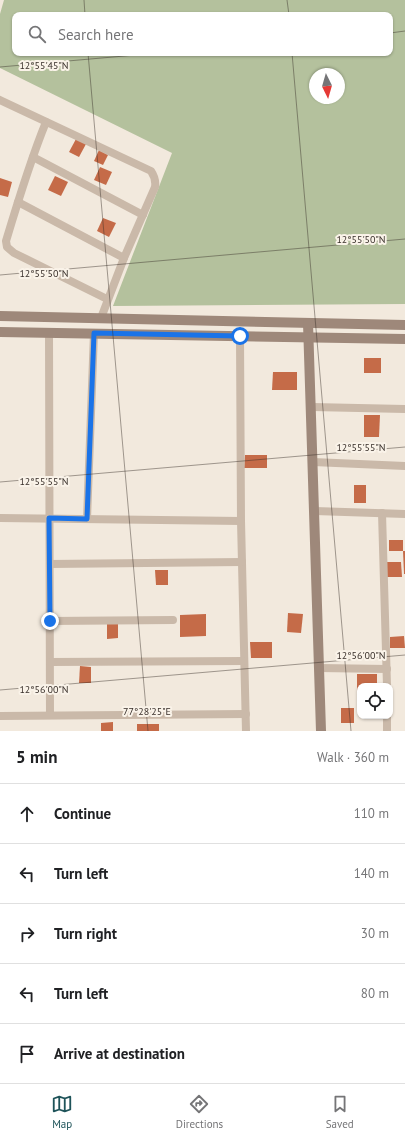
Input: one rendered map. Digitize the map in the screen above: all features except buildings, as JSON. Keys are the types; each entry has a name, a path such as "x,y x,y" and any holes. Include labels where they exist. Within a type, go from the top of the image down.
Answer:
{"street":[{"path":"0,100 151,171 155,178 156,182 100,318"},
{"path":"46,122 18,202 6,241 7,247 14,253 107,299"},
{"path":"33,157 142,215"},
{"path":"18,202 124,258"},
{"path":"0,316 405,325"},
{"path":"308,323 312,407 321,731"},
{"path":"0,332 405,339"},
{"path":"49,332 50,715"},
{"path":"87,519 94,333"},
{"path":"240,336 241,521 246,731"},
{"path":"312,407 405,408"},
{"path":"313,462 405,466"},
{"path":"314,511 405,514"},
{"path":"382,513 387,683"},
{"path":"0,518 241,521"},
{"path":"50,564 242,562"},
{"path":"50,621 173,620"},
{"path":"50,662 244,661"},
{"path":"319,668 387,669"},
{"path":"0,716 246,714"},
{"path":"387,719 387,731"}],"green space":[{"path":"4,0 405,0 405,304 113,306 172,153 0,68 0,14"}],"route":[{"path":"50,621 49,518 87,519 94,333 240,336"}]}
